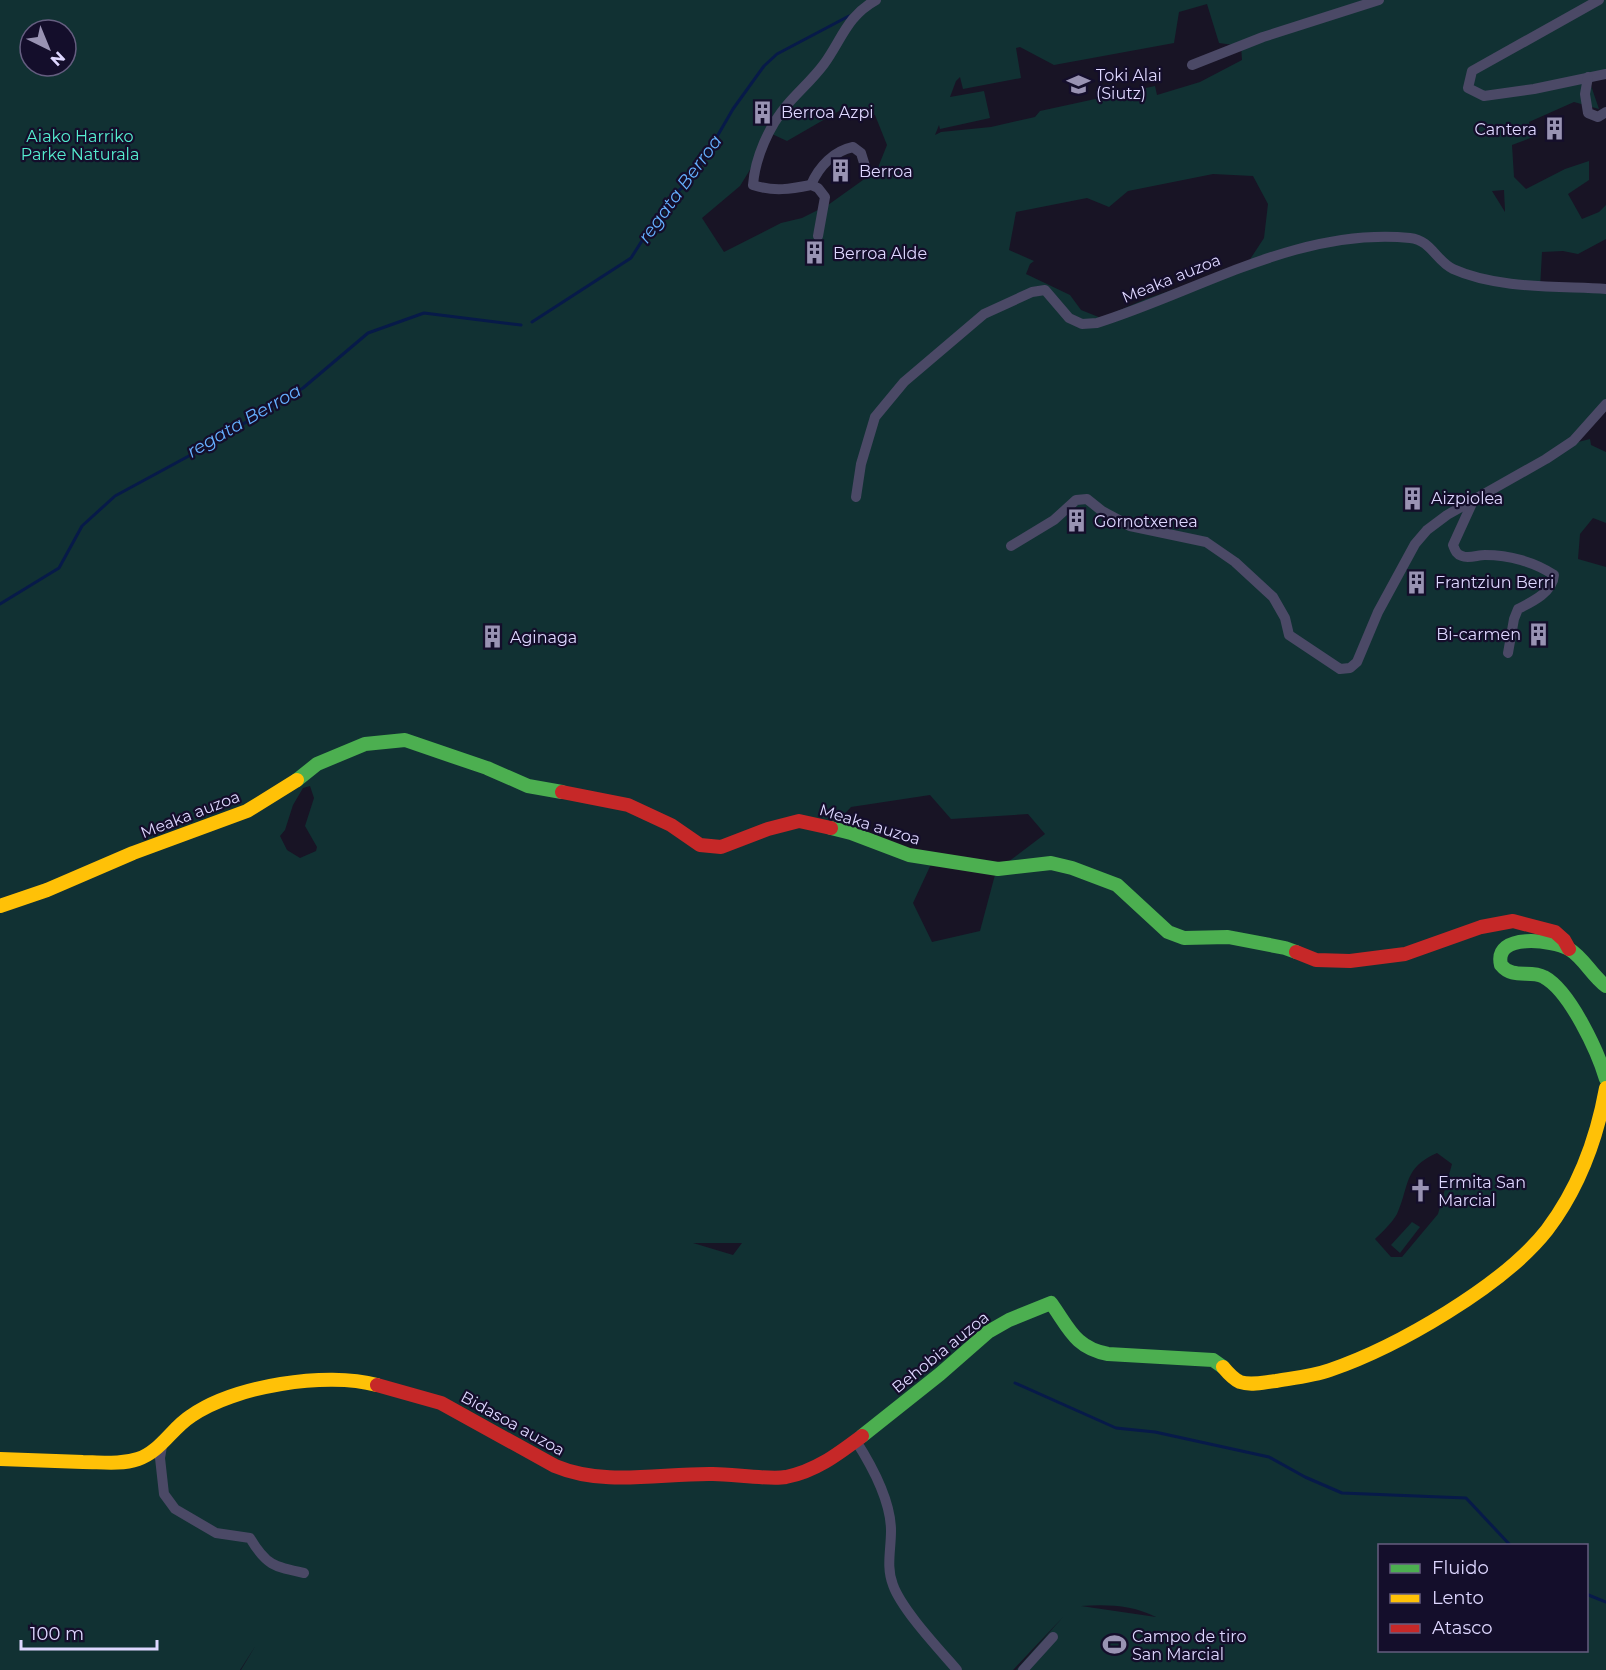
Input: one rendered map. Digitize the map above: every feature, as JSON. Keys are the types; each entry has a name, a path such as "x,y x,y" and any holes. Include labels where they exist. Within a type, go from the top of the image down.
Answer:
{"street":[{"path":"818,236 825,197 818,188 812,184 784,190 763,189 753,185 754,176 766,137 786,106 825,62 842,32 857,12 876,0"},
{"path":"1192,65 1263,37 1380,0"},
{"path":"1599,0 1472,71 1468,88 1484,96 1534,89 1606,74"},
{"path":"1588,77 1585,94 1588,113 1598,117 1606,112"},
{"path":"812,184 816,174 826,162 844,149 853,147 861,153 865,166"},
{"name":"Meaka auzoa","path":"856,497 861,464 875,417 904,382 984,314 1032,292 1045,290 1069,318 1082,324 1097,323 1203,281 1259,262 1314,245 1360,238 1411,238 1424,242 1452,269 1480,278 1606,290"},
{"path":"1011,546 1054,520 1076,500 1087,499 1102,511 1130,526 1206,542 1235,562 1274,597 1285,618 1289,635 1340,669 1350,668 1357,662 1378,612 1414,544 1427,530 1474,499 1573,441 1606,404"},
{"path":"1474,499 1453,545 1455,552 1464,557 1484,555 1518,559 1554,575 1554,582 1548,588 1533,601 1518,609 1514,619 1509,653"},
{"name":"Meaka auzoa","path":"0,906 47,890 133,853 247,811 296,781 317,764 365,744 405,740 487,768 528,786 628,805 671,825 700,845 721,848 768,829 799,821 851,833 909,855 942,861 998,869 1051,863 1072,868 1117,885 1168,932 1184,938 1228,937 1285,948 1316,960 1350,961 1405,954 1481,927 1513,921 1555,932 1564,940 1569,949"},
{"path":"1606,986 1591,975 1569,949 1540,941 1518,942 1506,948 1501,954 1500,962 1509,973 1539,974 1549,978 1558,986 1604,1067 1606,1079"},
{"name":"Behobia auzoa","path":"856,1441 988,1332 1009,1320 1051,1303 1082,1344 1092,1351 1108,1354 1213,1360 1221,1363 1229,1376 1247,1383 1292,1379 1328,1370 1364,1355 1451,1310 1510,1266 1535,1244 1567,1199 1577,1179 1604,1104 1606,1088"},
{"name":"Bidasoa auzoa","path":"0,1459 118,1462 140,1459 156,1448 190,1416 222,1399 290,1382 325,1379 365,1382 441,1403 555,1466 567,1471 602,1478 712,1474 785,1477 819,1466 856,1441"},
{"path":"163,1440 160,1458 164,1494 176,1509 216,1533 250,1538 260,1556 267,1562 304,1573"},
{"path":"856,1441 888,1509 891,1529 888,1555 889,1573 893,1587 906,1607 957,1670"},
{"path":"1023,1670 1053,1637"}],"green space":[{"name":"Aiako Harriko Parke Naturala","path":"0,0 1606,0 1606,78 1588,77 1599,109 1574,102 1529,122 1533,137 1512,145 1514,177 1526,189 1565,169 1589,161 1589,180 1568,194 1582,219 1599,212 1606,205 1606,239 1578,254 1563,251 1542,252 1540,289 1606,293 1606,400 1574,443 1590,439 1591,445 1606,452 1606,523 1593,518 1580,534 1578,559 1606,567 1606,1670 1016,1670 1063,1617 1013,1670 241,1670 256,1645 240,1670 0,1670","holes":["1207,4 1219,43 1241,46 1242,60 1200,82 1157,95 1155,86 1040,111 1035,117 991,127 941,132 935,135 939,125 940,129 990,118 984,91 950,97 960,77 963,89 1021,78 1016,48 1020,47 1054,65 1174,43 1179,12","839,111 875,115 887,145 877,170 828,205 802,218 781,223 724,252 702,218 740,186 772,134 787,141","1213,174 1253,176 1268,204 1264,238 1247,264 1146,299 1101,318 1081,310 1070,295 1026,274 1030,264 1034,261 1009,250 1016,212 1087,198 1109,207 1128,191","1504,190 1505,212 1492,191","310,786 314,798 305,826 317,847 316,851 300,858 287,850 280,836 285,830 293,805 303,788","930,795 951,819 1028,814 1045,834 996,871 980,931 932,942 913,903 933,860 835,824 851,807","1437,1153 1452,1164 1438,1214 1402,1257 1391,1257 1375,1239 1397,1214 1413,1171","693,1243 742,1243 733,1255","1110,1605 1129,1608 1156,1617 1081,1606"]},
{"path":"1412,1222 1420,1227 1400,1253 1391,1245"}],"waterway":[{"name":"regata Berroa","path":"532,322 631,258 668,200 693,178 733,109 764,66 777,54 849,16"},
{"name":"regata Berroa","path":"0,604 59,568 82,526 115,496 198,451 303,388 368,333 424,313 521,325"},
{"path":"1015,1383 1116,1428 1155,1432 1269,1457 1305,1477 1342,1493 1466,1498 1509,1544"},
{"path":"1588,1595 1606,1602"}],"traffic: fast":[{"path":"297,780 317,764 365,744 405,740 487,768 528,786 562,792"},
{"path":"831,828 851,833 909,855 998,869 1051,863 1072,868 1117,885 1168,932 1184,938 1228,937 1296,952"},
{"path":"1606,986 1574,953 1561,946 1526,941 1506,947 1501,954 1501,965 1506,969 1511,972 1544,977 1564,995 1582,1023 1606,1079"},
{"path":"862,1436 940,1374 988,1332 1009,1320 1051,1303 1074,1336 1097,1351 1108,1354 1213,1360 1223,1367"}],"traffic: slow":[{"path":"0,906 47,890 133,853 247,811 297,780"},
{"path":"1223,1367 1235,1379 1249,1384 1324,1372 1357,1360 1417,1330 1477,1293 1528,1251 1558,1214 1577,1180 1592,1144 1606,1088"},
{"path":"0,1459 110,1463 131,1461 153,1451 191,1416 209,1405 255,1389 281,1384 332,1380 377,1385"}],"traffic: jam":[{"path":"562,792 628,805 671,825 700,845 721,847 768,829 799,821 831,828"},
{"path":"1296,952 1316,960 1350,961 1405,954 1481,927 1513,921 1555,932 1564,940 1569,949"},
{"path":"377,1385 441,1403 555,1466 593,1476 633,1478 713,1474 786,1477 817,1466 862,1436"}],"place":[{"name":"Toki Alai (Siutz)","path":"1078,84"},
{"name":"Berroa Azpi","path":"763,112"},
{"name":"Cantera","path":"1555,129"},
{"name":"Berroa","path":"841,171"},
{"name":"Berroa Alde","path":"815,253"},
{"name":"Aizpiolea","path":"1413,498"},
{"name":"Gornotxenea","path":"1076,521"},
{"name":"Frantziun Berri","path":"1417,582"},
{"name":"Bi-carmen","path":"1539,634"},
{"name":"Aginaga","path":"492,637"},
{"name":"Ermita San Marcial","path":"1420,1191"},
{"name":"Campo de tiro San Marcial","path":"1114,1645"}]}
